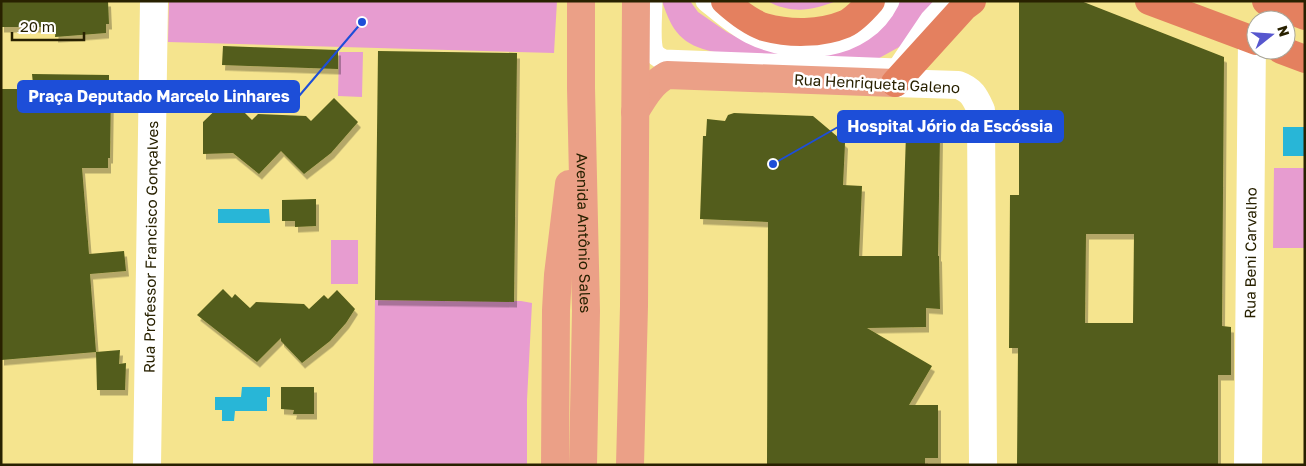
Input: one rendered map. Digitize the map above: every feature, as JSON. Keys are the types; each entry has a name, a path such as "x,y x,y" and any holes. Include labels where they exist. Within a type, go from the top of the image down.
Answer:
{"highway":[{"path":"725,1 735,10 763,26 792,32 818,32 846,24 871,1"},
{"path":"896,83 964,7 972,1"},
{"path":"1149,1 1246,37"},
{"path":"1266,1 1305,16"}],"main road":[{"name":"Avenida Antônio Sales","path":"581,1 586,311 583,465"},
{"path":"630,465 634,296 636,1"},
{"name":"Rua Henriqueta Galeno","path":"635,112 658,80 667,75 896,83"},
{"path":"555,465 558,275 581,88"}],"street":[{"name":"Rua Professor Francisco Gonçalves","path":"148,465 154,1"},
{"path":"652,1 652,44 654,52 659,58 664,60 897,69 930,20 948,1"},
{"path":"706,1 748,32 771,42 796,47 821,47 845,40 860,32 881,14 889,1"},
{"name":"Rua Beni Carvalho","path":"1248,465 1254,60"},
{"name":"Rua Henriqueta Galeno","path":"896,83 958,85 967,88 974,94 981,110 983,465"}],"shaded area":[{"path":"169,1 557,1 554,53 168,42"},
{"path":"662,1 690,1 698,12 727,32 754,46 778,53 896,1 936,1 901,46 872,62 714,52 703,49 686,41 674,29"},
{"path":"767,1 836,1 802,10 785,8"},
{"path":"339,52 363,52 362,97 338,96"},
{"path":"1274,168 1305,168 1305,248 1273,248"},
{"path":"331,240 358,240 358,284 331,284"},
{"path":"375,300 521,301 532,303 527,400 527,465 373,465"}],"water":[{"path":"1283,127 1305,127 1305,156 1283,156"},
{"path":"218,209 269,209 270,223 218,223"},
{"path":"242,387 270,387 270,397 267,397 267,411 235,411 234,421 222,421 222,410 215,410 215,397 241,397"}],"building":[{"path":"1,1 108,1 109,24 106,24 106,33 55,37 56,27 1,27"},
{"path":"1019,1 1081,1 1224,57 1222,326 1231,327 1231,375 1218,375 1218,465 1017,465 1018,348 1009,348 1010,195 1019,195","holes":["1086,234 1134,234 1133,323 1085,323"]},
{"path":"223,46 338,50 338,69 222,65"},
{"path":"378,51 517,53 514,302 375,300"},
{"path":"32,74 109,75 109,85 111,85 110,158 108,158 108,168 82,168 89,254 124,251 126,271 90,274 96,352 1,360 1,89 30,89 31,84 33,84"},
{"path":"334,98 358,122 331,153 304,174 281,151 259,174 233,153 203,154 203,122 225,101 233,109 237,105 252,120 258,114 306,116 311,121"},
{"path":"734,113 813,116 845,143 843,185 862,186 859,256 902,256 906,134 940,135 938,256 940,309 926,308 926,327 867,328 932,366 909,405 938,405 938,458 925,458 925,465 767,465 768,222 700,219 703,136 706,136 707,119 725,121 728,115"},
{"path":"316,199 316,226 295,227 295,221 282,221 282,200"},
{"path":"223,289 232,298 235,294 250,308 256,302 304,304 309,309 324,295 328,299 337,290 355,309 346,323 330,341 302,363 281,341 281,338 257,362 197,315"},
{"path":"120,350 119,364 126,363 125,390 97,390 96,352"},
{"path":"281,387 314,387 314,414 293,414 294,410 281,409"}],"place":[{"name":"Praça Deputado Marcelo Linhares","path":"362,22"},
{"name":"Hospital Jório da Escóssia","path":"773,164"}]}
